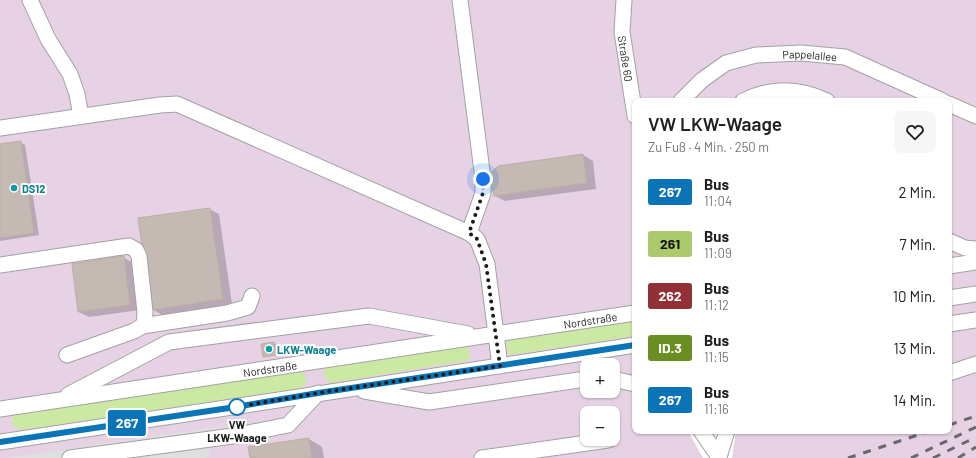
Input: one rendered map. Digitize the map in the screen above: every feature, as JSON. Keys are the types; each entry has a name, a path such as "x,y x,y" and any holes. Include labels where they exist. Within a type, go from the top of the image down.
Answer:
{"street":[{"path":"30,0 48,38 70,74 77,94 81,116"},
{"path":"460,0 483,179 483,193 469,233"},
{"name":"Straße 60","path":"624,0 622,32 632,98"},
{"name":"Pappelallee","path":"685,98 702,80 726,63 756,56 801,53 845,57 936,98"},
{"path":"748,98 754,95 768,92 795,90 820,98"},
{"path":"0,128 160,105 177,104 469,233 477,239 486,264 500,366"},
{"path":"952,105 976,116"},
{"path":"952,242 965,248 976,249"},
{"path":"0,265 129,246 136,250 139,256 146,312 144,325 142,326"},
{"path":"952,266 976,262"},
{"path":"952,298 976,294"},
{"path":"67,355 134,331 142,326 227,312 248,307 252,296"},
{"name":"Nordstraße","path":"0,409 632,313"},
{"path":"58,400 169,342 369,316 481,336"},
{"path":"952,324 976,320"},
{"path":"0,442 632,345"},
{"path":"952,372 976,364"},
{"path":"351,388 429,402 580,380"},
{"path":"620,381 632,383"},
{"path":"70,458 233,436 288,425 318,393"},
{"path":"703,434 719,457"},
{"path":"715,434 719,457"},
{"path":"719,457 726,434"},
{"path":"159,458 165,444"},
{"path":"482,458 580,444"}],"shaded area":[{"path":"0,0 976,0 976,458 0,458"},
{"path":"231,425 234,443 212,446 207,458 5,458"}],"green space":[{"path":"632,320 632,336 508,355 506,339"},
{"path":"468,345 470,360 331,383 326,380 324,376 328,366"},
{"path":"297,371 303,373 307,379 306,383 301,388 21,430 12,425 12,417 16,413"}],"pier":[{"path":"690,434 736,434 732,458 703,458"}],"building":[{"name":"DS12","path":"21,141 34,233 0,238 0,144"},
{"path":"583,154 587,183 494,196 490,174 498,166"},
{"path":"210,208 223,299 151,310 138,218"},
{"path":"124,256 130,305 78,312 72,264"},
{"name":"LKW-Waage","path":"274,342 276,355 263,357 261,344"},
{"path":"309,438 312,458 250,458 248,447"}],"railway":[{"path":"952,424 976,416"},
{"path":"911,458 976,427"},
{"path":"848,458 921,434"},
{"path":"933,458 972,439"},
{"path":"958,458 976,447"}],"bus line":[{"name":"267","path":"0,442 632,345"}],"place":[{"name":"DS12","path":"14,188"},
{"name":"LKW-Waage","path":"269,349"},
{"name":"VW LKW-Waage","path":"237,407"}],"route":[{"path":"237,407 318,393 500,366 486,264 477,239 469,233 483,193 483,179"}]}
